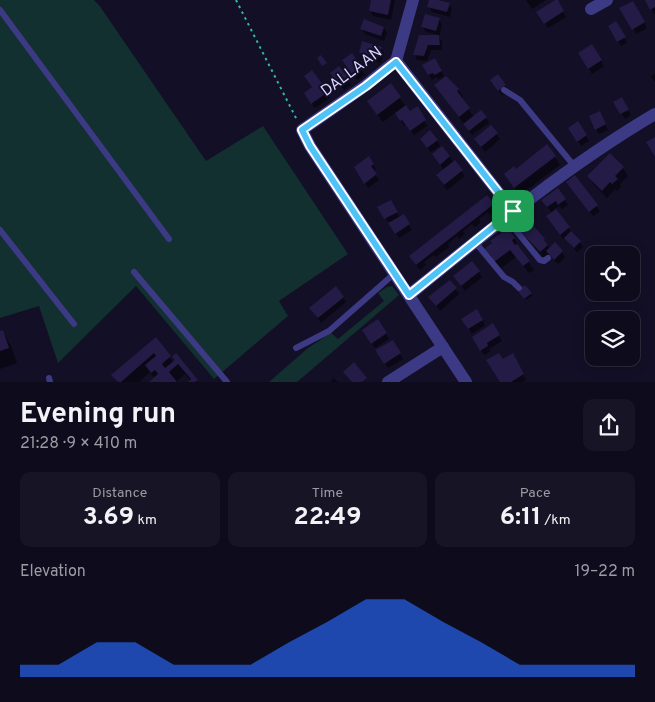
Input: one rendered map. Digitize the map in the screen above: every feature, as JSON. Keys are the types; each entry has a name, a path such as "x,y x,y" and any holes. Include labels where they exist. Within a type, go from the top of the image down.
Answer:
{"street":[{"name":"DALLAAN","path":"302,130 366,86 396,62 413,0"},
{"path":"591,10 607,0"},
{"path":"396,62 509,214"},
{"path":"409,295 509,214 655,114"},
{"path":"302,130 310,146 466,382"},
{"path":"388,382 443,346"}],"lane":[{"path":"0,10 169,239"},
{"path":"504,90 520,100 575,167"},
{"path":"509,214 540,260 544,261 548,258"},
{"path":"0,230 74,324"},
{"path":"475,242 504,278 513,282 519,288"},
{"path":"134,272 227,382"},
{"path":"296,348 329,331 395,273"}],"path":[{"path":"236,0 302,130"}],"green space":[{"path":"0,0 94,0 206,161 263,126 348,254 279,301 288,316 214,379 136,286 58,363 39,306 0,318"},
{"path":"392,286 399,295 297,382 269,382 308,348 331,333 338,339 384,301 378,293"}],"building":[{"path":"371,0 391,0 388,15 369,11"},
{"path":"429,0 450,3 447,12 427,7"},
{"path":"558,0 564,11 544,24 536,12"},
{"path":"645,0 655,0 655,7 650,10"},
{"path":"633,1 645,22 632,30 619,8"},
{"path":"425,14 440,18 436,31 421,27"},
{"path":"364,19 384,27 381,36 360,29"},
{"path":"616,21 626,37 617,42 608,26"},
{"path":"419,35 439,35 440,45 428,45 424,56 413,55"},
{"path":"362,41 382,47 378,58 359,53"},
{"path":"592,44 602,60 588,69 578,53"},
{"path":"352,53 363,69 353,76 342,60"},
{"path":"321,55 327,63 322,66 317,58"},
{"path":"435,58 442,71 434,75 433,73 428,75 422,65"},
{"path":"339,66 349,79 340,86 330,73"},
{"path":"312,70 328,92 311,104 304,93 312,87 304,76"},
{"path":"498,74 506,85 498,91 490,80"},
{"path":"446,76 459,89 457,91 470,108 459,117 434,85"},
{"path":"391,83 401,97 377,115 367,101"},
{"path":"622,97 629,110 620,114 613,102"},
{"path":"406,105 410,111 418,106 426,120 410,131 395,113"},
{"path":"481,110 487,117 469,131 463,124"},
{"path":"600,111 606,124 595,130 589,116"},
{"path":"578,121 587,135 577,142 568,128"},
{"path":"491,125 498,133 481,147 474,139"},
{"path":"430,130 438,140 427,148 420,139"},
{"path":"655,137 655,157 646,142"},
{"path":"547,144 556,156 514,188 504,174 514,166 516,169"},
{"path":"442,146 450,156 440,165 432,154"},
{"path":"610,153 624,167 615,176 618,179 612,184 610,182 602,191 587,176"},
{"path":"369,156 374,164 371,166 377,174 364,184 354,167"},
{"path":"455,160 463,170 444,185 436,175"},
{"path":"575,175 598,205 589,212 566,182"},
{"path":"558,188 566,199 558,205 556,201 547,207 541,200"},
{"path":"487,195 494,204 416,265 409,256"},
{"path":"391,200 398,212 384,219 377,207"},
{"path":"556,209 570,227 560,235 546,216"},
{"path":"523,213 548,245 540,252 512,223"},
{"path":"404,214 410,224 395,234 388,223"},
{"path":"508,228 515,238 512,240 515,245 517,244 530,261 523,266 510,250 494,262 484,249 492,243 490,241"},
{"path":"571,231 581,241 574,248 564,238"},
{"path":"555,242 563,251 554,260 546,251"},
{"path":"472,261 480,271 461,286 453,276"},
{"path":"450,280 457,288 436,306 428,297"},
{"path":"525,285 532,293 524,299 517,290"},
{"path":"336,286 344,297 318,318 309,308"},
{"path":"477,309 483,320 468,329 461,319"},
{"path":"378,319 387,333 371,344 362,330"},
{"path":"493,323 500,335 487,343 488,346 480,351 472,337"},
{"path":"3,330 9,348 0,351 0,331"},
{"path":"156,337 171,356 162,364 165,368 175,360 172,357 176,353 198,380 188,382 191,379 178,364 169,372 177,382 149,382 158,374 155,370 151,373 145,365 156,356 154,353 121,382 118,382 111,375"},
{"path":"393,340 401,353 384,364 375,350"},
{"path":"499,353 503,359 513,353 524,374 511,382 500,382 486,360"},
{"path":"354,362 367,378 362,382 352,382 343,372"}],"route":[{"path":"396,62 513,211 409,295 310,146 302,130 366,86 396,62"}]}
